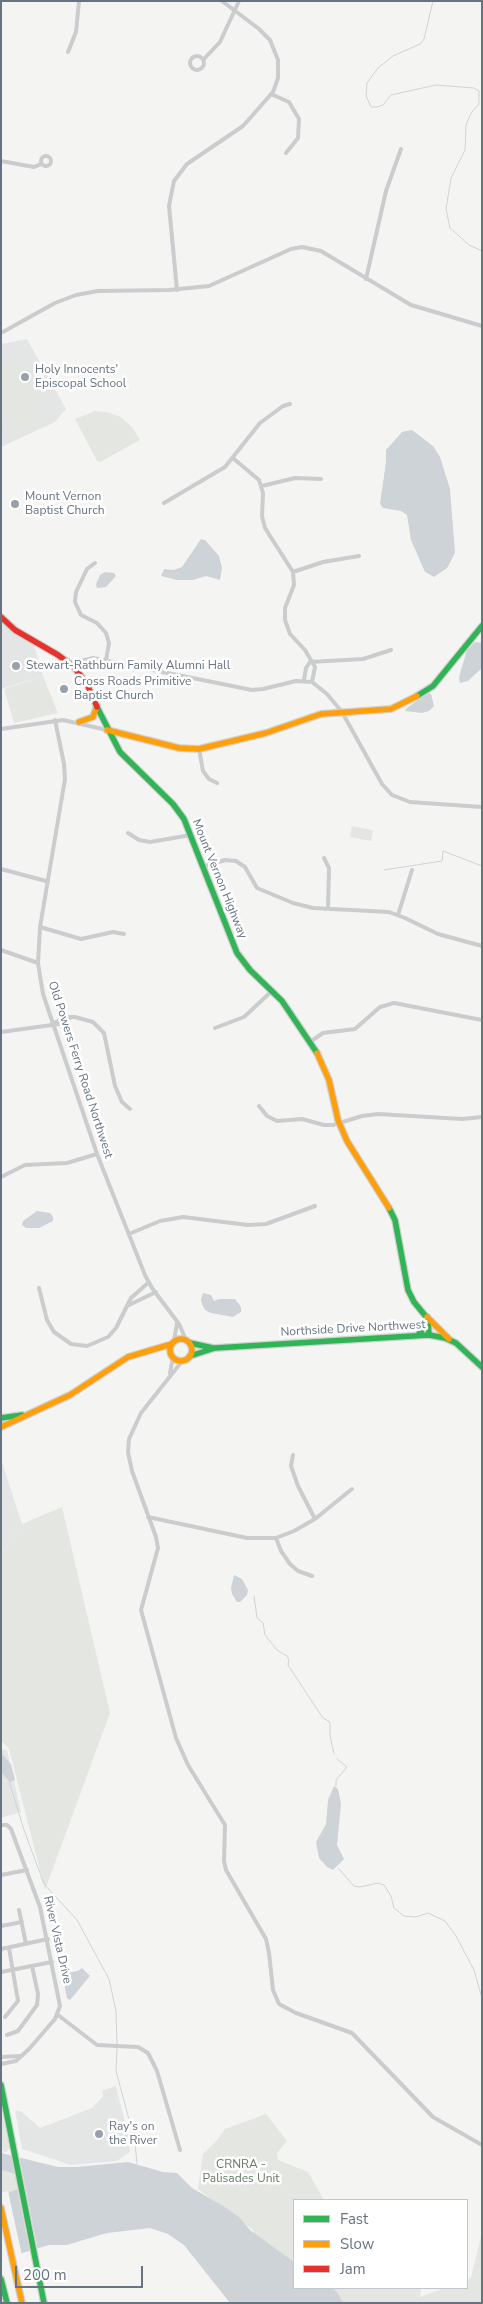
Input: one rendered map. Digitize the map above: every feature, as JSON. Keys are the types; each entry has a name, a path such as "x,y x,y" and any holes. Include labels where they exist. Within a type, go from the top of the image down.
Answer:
{"main road":[{"path":"1,617 16,630 58,655 74,667"},
{"path":"108,730 179,748 199,749 266,733 309,717 342,712 391,709 422,694 440,679 480,630"},
{"name":"Mount Vernon Highway","path":"74,667 87,684 118,748 178,809 191,835 202,867 238,953 250,970 273,990 310,1042 326,1071 339,1123 356,1157 392,1212 398,1229 408,1290 414,1302 451,1340"},
{"path":"79,722 93,717 97,706"},
{"path":"118,748 120,740 127,735"},
{"path":"418,1335 424,1329 427,1317"},
{"path":"427,1317 430,1325 429,1335"},
{"name":"Northside Drive Northwest","path":"190,1356 215,1348 429,1335 451,1340 482,1366"},
{"path":"1,1427 70,1395 117,1362 181,1339 188,1342 192,1350 190,1356 183,1360 160,1352 145,1352"},
{"path":"172,1356 173,1342"},
{"name":"Northside Drive Northwest","path":"188,1342 215,1348"},
{"path":"1,1418 29,1414"},
{"path":"1,2086 44,2303"},
{"path":"1,2208 22,2303"},
{"path":"1,2279 7,2303"}],"street":[{"path":"68,52 76,32 79,1"},
{"path":"177,290 169,206 174,181 186,164 243,126 271,94 279,72 275,49 265,34 222,1"},
{"path":"203,60 220,42 239,1"},
{"path":"271,94 289,102 299,119 298,138 286,153"},
{"path":"366,279 386,191 401,149"},
{"path":"1,160 34,167 41,164"},
{"path":"1,333 55,303 76,295 98,291 177,290 216,284 291,249 302,247 321,251 411,305 482,326"},
{"path":"164,503 218,473 234,458 260,423 283,406 290,404"},
{"path":"234,458 254,474 262,486 262,516 265,528 293,572 294,585 286,608 285,620 290,634 306,650 310,662 315,667 312,682"},
{"path":"262,486 294,478 321,479"},
{"path":"293,572 323,562 358,556"},
{"path":"96,563 87,569 76,592 74,602 81,615 97,623 106,633 109,643 106,660"},
{"path":"310,662 363,659 391,650"},
{"path":"74,667 88,658 106,660 252,690 304,680 312,682 327,694 342,712 382,784 392,795 410,802 482,807"},
{"path":"304,680 306,668 310,662"},
{"path":"1,729 55,720 79,722 108,730"},
{"name":"Old Powers Ferry Road Northwest","path":"55,720 64,764 65,779 61,811 46,882 40,927 38,963 43,994 97,1154 129,1234 149,1282 177,1321 188,1342"},
{"path":"199,749 203,771 209,779 217,783"},
{"path":"128,833 138,840 150,842 191,835"},
{"path":"324,858 329,868 328,908"},
{"path":"202,867 225,860 236,861 245,867 254,884 262,891 300,905 381,911 398,915 438,934 482,946"},
{"path":"1,869 46,882"},
{"path":"398,915 412,870"},
{"path":"40,927 81,939 113,932 124,934"},
{"path":"1,950 38,963"},
{"path":"215,1028 244,1018 273,990"},
{"path":"310,1042 323,1033 355,1029 380,1007 394,1002 482,1020"},
{"path":"1,1032 32,1029 70,1018 93,1022 104,1033 115,1086 122,1102 130,1109"},
{"path":"259,1106 267,1116 277,1121 302,1119 324,1125 378,1114 462,1119 482,1117"},
{"path":"1,1177 25,1165 66,1163 97,1154"},
{"path":"129,1234 160,1221 183,1216 249,1225 266,1224 315,1206"},
{"path":"39,1288 50,1327 65,1341 79,1346 95,1344 108,1337 137,1291 149,1282"},
{"path":"129,1304 156,1292"},
{"path":"173,1342 177,1321"},
{"path":"168,1378 174,1365 172,1356"},
{"path":"183,1360 135,1423 129,1438 128,1452 132,1471 158,1548 155,1564 142,1600 142,1620 153,1650 165,1703 182,1752 225,1825 224,1862 226,1870 267,1942 275,1998 284,2007 296,2013 352,2033 433,2117 482,2145"},
{"path":"293,1455 292,1466 296,1479 315,1519"},
{"path":"148,1516 247,1538 276,1538 294,1531 315,1519 352,1489"},
{"path":"276,1538 281,1551 290,1564 298,1571 312,1576"},
{"name":"River Vista Drive","path":"1,1825 7,1825 11,1829 40,1907 60,2000 58,2015"},
{"path":"1,1875 27,1870"},
{"path":"20,1910 26,1944"},
{"path":"1,1926 22,1922"},
{"path":"1,1949 48,1939"},
{"path":"5,2018 18,2001 9,1948"},
{"path":"1,1972 52,1962"},
{"path":"7,2035 18,2031 37,2005 38,1994 32,1966"},
{"path":"1,2064 16,2061 29,2049 58,2015 97,2046 138,2046 148,2053 157,2071 180,2150"},
{"path":"1,2058 20,2056"}],"shaded area":[{"name":"Holy Innocents' Episcopal School","path":"27,339 66,409 55,422 1,447 1,344"},
{"path":"412,430 433,446 440,457 450,489 455,553 447,568 434,577 425,572 411,540 407,515 401,511 383,508 380,504 386,450 402,432"},
{"path":"201,539 205,540 219,556 222,568 220,580 206,576 193,580 177,580 161,576 164,569 174,570 182,567"},
{"path":"105,572 114,573 116,576 106,587 97,588 96,584 100,575"},
{"path":"1,618 33,641 43,676 1,689"},
{"path":"475,642 482,643 482,668 468,681 460,683 459,677 467,650"},
{"path":"426,693 431,694 434,706 429,711 422,713 405,711 407,708"},
{"path":"37,1211 50,1213 53,1221 39,1228 26,1228 22,1225 23,1221"},
{"path":"203,1293 211,1295 214,1301 219,1299 235,1299 241,1307 241,1312 233,1317 205,1310 201,1299"},
{"path":"1,1459 22,1524 1,1554"},
{"path":"234,1575 242,1579 248,1590 247,1595 240,1602 237,1602 232,1594 231,1588"},
{"path":"1,1749 7,1750 21,1812 1,1818"},
{"path":"1,1753 11,1764 15,1780 10,1782 1,1772"},
{"path":"334,1786 338,1789 341,1804 337,1845 344,1859 333,1870 327,1867 319,1858 316,1842 326,1824 328,1800"},
{"path":"82,1968 90,1976 70,2000 67,1998 62,1974 78,1971"},
{"path":"116,2086 128,2135 130,2152 117,2161 71,2165 22,2149 15,2110 22,2112 40,2128 92,2108 103,2096 102,2091"},
{"path":"1,2153 58,2167 128,2162 163,2172 177,2173 192,2188 225,2207 240,2218 250,2230 293,2261 293,2289 333,2289 343,2303 230,2303 184,2245 168,2234 150,2228 107,2233 67,2245 49,2245 19,2254 1,2196 22,2187 19,2175 1,2170"}],"green space":[{"path":"20,358 47,417 11,434 1,414 1,367"},
{"path":"95,411 107,412 121,417 133,428 140,440 100,462 97,461 75,419"},
{"path":"43,676 58,713 14,723 4,689"},
{"path":"352,826 373,831 371,841 350,837"},
{"path":"62,1507 110,1713 45,1890 9,1749 1,1740 1,1554 22,1524"},
{"path":"1,2110 10,2148 6,2152 1,2151"},
{"name":"CRNRA - Palisades Unit","path":"266,2114 287,2141 277,2153 278,2160 308,2172 323,2199 293,2199 293,2261 256,2238 253,2230 198,2189 203,2154 225,2129"},
{"path":"1,2170 19,2175 22,2187 1,2196"},
{"path":"482,2232 482,2303 331,2303 319,2289 421,2289 420,2297 442,2289 468,2289 468,2280 471,2278"}],"pier":[{"path":"11,2153 19,2155 38,2251 30,2253 17,2187 20,2186 15,2176"},
{"path":"8,2191 22,2256 1,2261 1,2193"}],"waterway":[{"path":"433,1 424,39 420,44 393,56 378,68 367,83 366,96 371,107 377,107 383,105 391,95 436,85 474,88 479,91 479,104 471,113 466,125 465,150 451,178 446,209 450,228 469,245 482,251"},
{"path":"384,870 442,861 443,851 482,866"},
{"path":"254,1596 257,1618 263,1623 265,1635 277,1650 287,1656 289,1660 288,1665 323,1718 330,1722 330,1736 334,1754"},
{"path":"336,1786 336,1780 347,1767 337,1759"},
{"path":"9,1781 24,1830 44,1884 77,1920 109,1979 116,2011 117,2044"},
{"path":"338,1868 354,1886 360,1887 378,1883 384,1885 391,1896 394,1908 404,1916 416,1917 428,1913 445,1921 456,1936 474,1970 482,1998"},
{"path":"117,2048 116,2071 135,2142 137,2164"}],"traffic: fast":[{"path":"417,696 433,686 482,626"},
{"path":"97,707 120,752 173,804 184,819 237,953 250,970 282,1001 317,1053"},
{"path":"389,1208 395,1220 408,1290 414,1302 428,1319 429,1335"},
{"path":"418,1335 425,1326 427,1317"},
{"path":"190,1356 215,1348 429,1335 445,1338 456,1343 482,1367"},
{"path":"190,1343 213,1348"},
{"path":"1,1418 22,1415"},
{"path":"1,2085 44,2303"},
{"path":"1,2279 7,2303"}],"traffic: slow":[{"path":"107,730 179,748 199,749 266,733 321,714 391,709 417,696"},
{"path":"79,722 93,717 97,706"},
{"path":"317,1053 329,1080 338,1120 347,1141 389,1208"},
{"path":"427,1317 449,1339"},
{"path":"181,1339 189,1342 192,1350 189,1358 181,1361 173,1358 170,1350 173,1342 181,1339"},
{"path":"1,1427 70,1395 128,1357 172,1344"},
{"path":"1,2208 22,2303"}],"traffic: jam":[{"path":"1,617 15,630 58,655 74,667 87,684 97,707"}],"place":[{"name":"Holy Innocents' Episcopal School","path":"25,377"},
{"name":"Mount Vernon Baptist Church","path":"15,504"},
{"name":"Stewart-Rathburn Family Alumni Hall","path":"16,666"},
{"name":"Cross Roads Primitive Baptist Church","path":"64,689"},
{"name":"Ray's on the River","path":"99,2134"}]}
